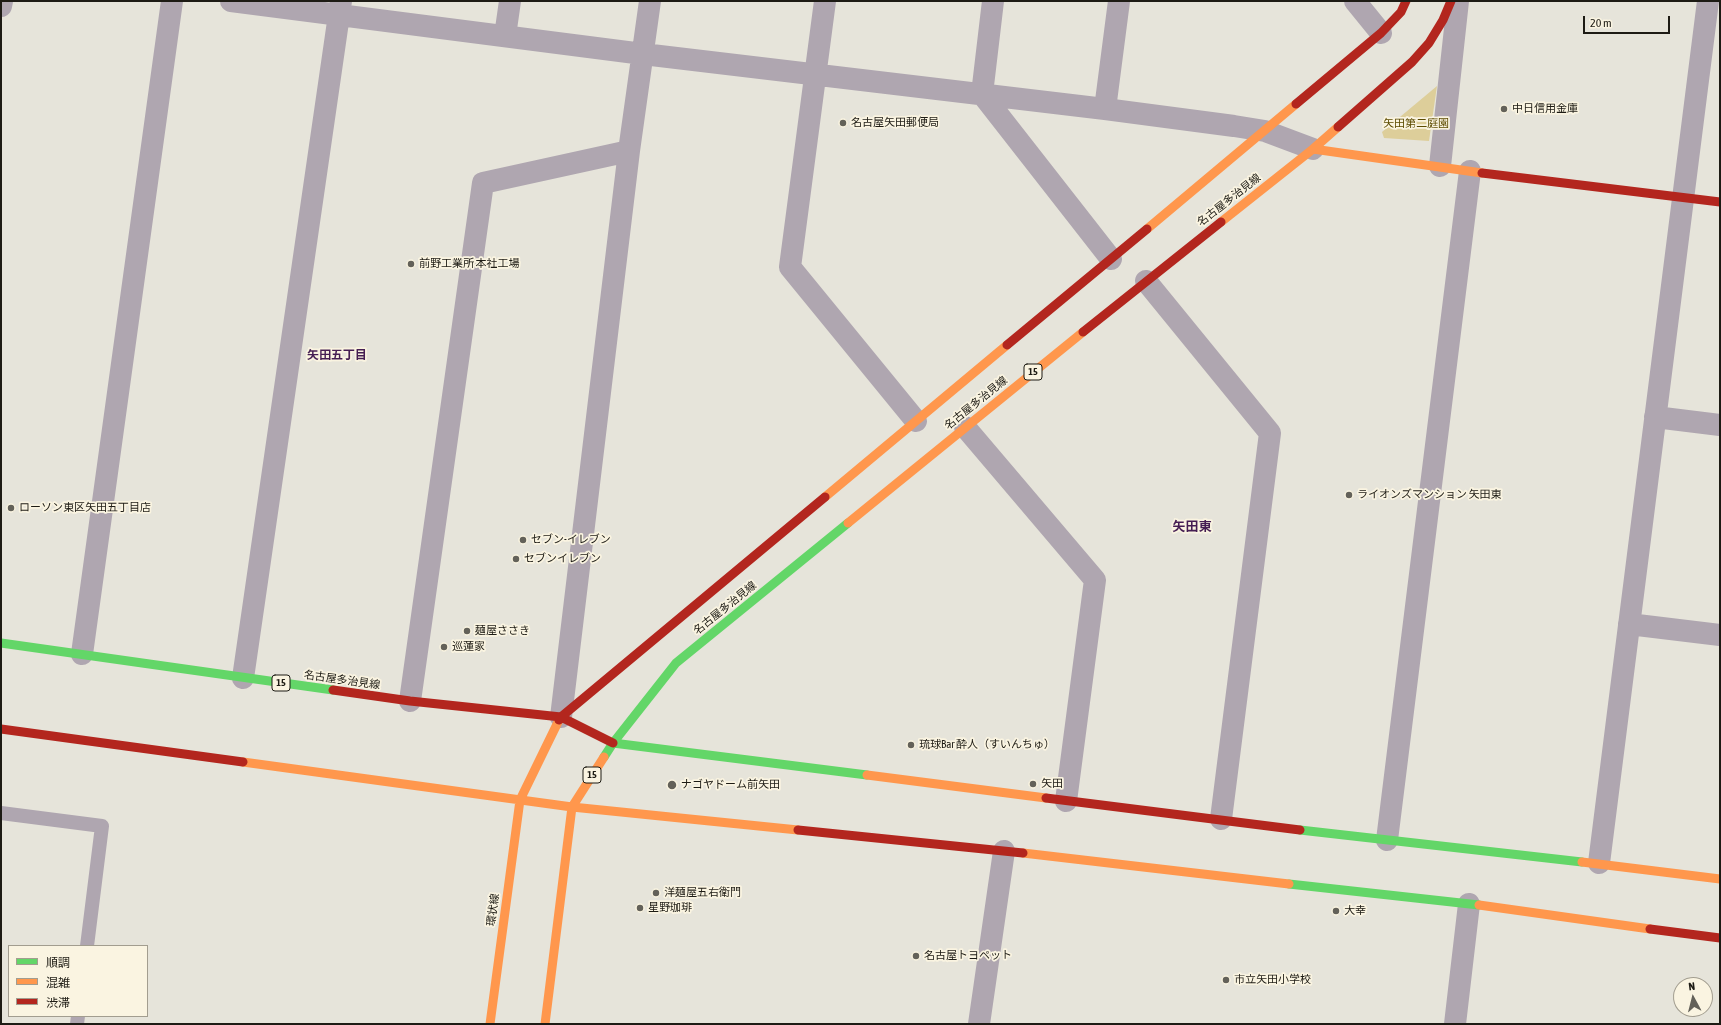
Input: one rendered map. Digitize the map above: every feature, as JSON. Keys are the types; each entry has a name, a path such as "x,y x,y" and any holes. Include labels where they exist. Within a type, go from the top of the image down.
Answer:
{"main road":[{"name":"名古屋多治見線","path":"520,800 561,717 1382,33 1401,12 1406,1"},
{"name":"名古屋多治見線","path":"572,807 613,742 676,663 1146,280 1313,149 1412,62 1429,43 1443,20 1451,1"},
{"path":"1313,149 1470,171 1720,202"},
{"name":"名古屋多治見線","path":"1,643 410,701 561,717"},
{"name":"15","path":"561,717 613,742"},
{"path":"1,729 572,807 1004,851 1469,904 1720,938"},
{"path":"613,742 1066,801 1387,840 1599,863 1720,879"},
{"name":"環状線","path":"490,1024 520,800"},
{"path":"545,1024 572,807"}],"street":[{"path":"1,6 2,1"},
{"path":"82,654 172,1"},
{"path":"231,1 340,8 505,36 643,54 1106,109 1265,131 1313,149"},
{"path":"505,36 510,1"},
{"path":"561,717 629,151 650,1"},
{"path":"825,1 790,267 916,421"},
{"path":"993,1 982,94 1111,258"},
{"path":"1106,109 1119,1"},
{"path":"1355,1 1382,33"},
{"path":"1440,166 1458,1"},
{"path":"1599,863 1682,197 1708,1"},
{"path":"242,678 340,8"},
{"path":"410,701 483,183 629,151"},
{"path":"1387,840 1470,171"},
{"path":"1146,280 1270,433 1221,819"},
{"path":"1655,417 1720,425"},
{"path":"965,427 1095,580 1066,801"},
{"path":"1629,624 1720,635"},
{"path":"979,1024 1004,851"},
{"path":"1455,1024 1469,904"}],"lane":[{"path":"1,814 102,826 87,945"}],"green space":[{"name":"矢田第二庭園","path":"1437,86 1429,141 1384,138 1382,132"}],"traffic: fast":[{"path":"604,757 613,743 676,663 848,523"},
{"path":"1,643 333,690"},
{"path":"613,743 867,775"},
{"path":"1300,830 1582,862"},
{"path":"1289,884 1479,905"}],"traffic: slow":[{"path":"1147,229 1296,104"},
{"path":"1221,222 1313,149 1338,127"},
{"path":"1313,149 1482,173"},
{"path":"848,523 1083,332"},
{"path":"825,497 1007,345"},
{"path":"490,1024 520,800 559,720"},
{"path":"545,1024 572,807 604,757"},
{"path":"243,762 572,807"},
{"path":"867,775 1046,798"},
{"path":"572,807 798,830"},
{"path":"1023,853 1289,884"},
{"path":"1582,862 1720,879"},
{"path":"1479,905 1650,929"}],"traffic: jam":[{"path":"1296,104 1381,33 1401,12 1406,1"},
{"path":"1338,127 1412,62 1429,43 1443,20 1451,1"},
{"path":"1482,173 1720,202"},
{"path":"1083,332 1221,222"},
{"path":"1007,345 1147,229"},
{"path":"559,720 825,497"},
{"path":"333,690 410,701 561,717 613,743"},
{"path":"1,729 243,762"},
{"path":"1046,798 1300,830"},
{"path":"798,830 1023,853"},
{"path":"1650,929 1720,938"}],"place":[{"name":"中日信用金庫","path":"1504,109"},
{"name":"名古屋矢田郵便局","path":"843,123"},
{"name":"前野工業所 本社工場","path":"411,264"},
{"name":"ライオンズマンション 矢田東","path":"1349,495"},
{"name":"ローソン東区矢田五丁目店","path":"11,508"},
{"name":"セブン-イレブン","path":"523,540"},
{"name":"セブンイレブン","path":"516,559"},
{"name":"麺屋ささき","path":"467,631"},
{"name":"巡蓮家","path":"444,647"},
{"name":"琉球Bar 酔人（すいんちゅ）","path":"911,745"},
{"name":"矢田","path":"1033,784"},
{"name":"ナゴヤドーム前矢田","path":"672,785"},
{"name":"洋麺屋五右衛門","path":"656,893"},
{"name":"星野珈琲","path":"640,908"},
{"name":"大幸","path":"1336,911"},
{"name":"名古屋トヨペット","path":"916,956"},
{"name":"市立矢田小学校","path":"1226,980"}],"district":[{"name":"矢田五丁目","path":"337,355"},
{"name":"矢田東","path":"1192,527"}]}
